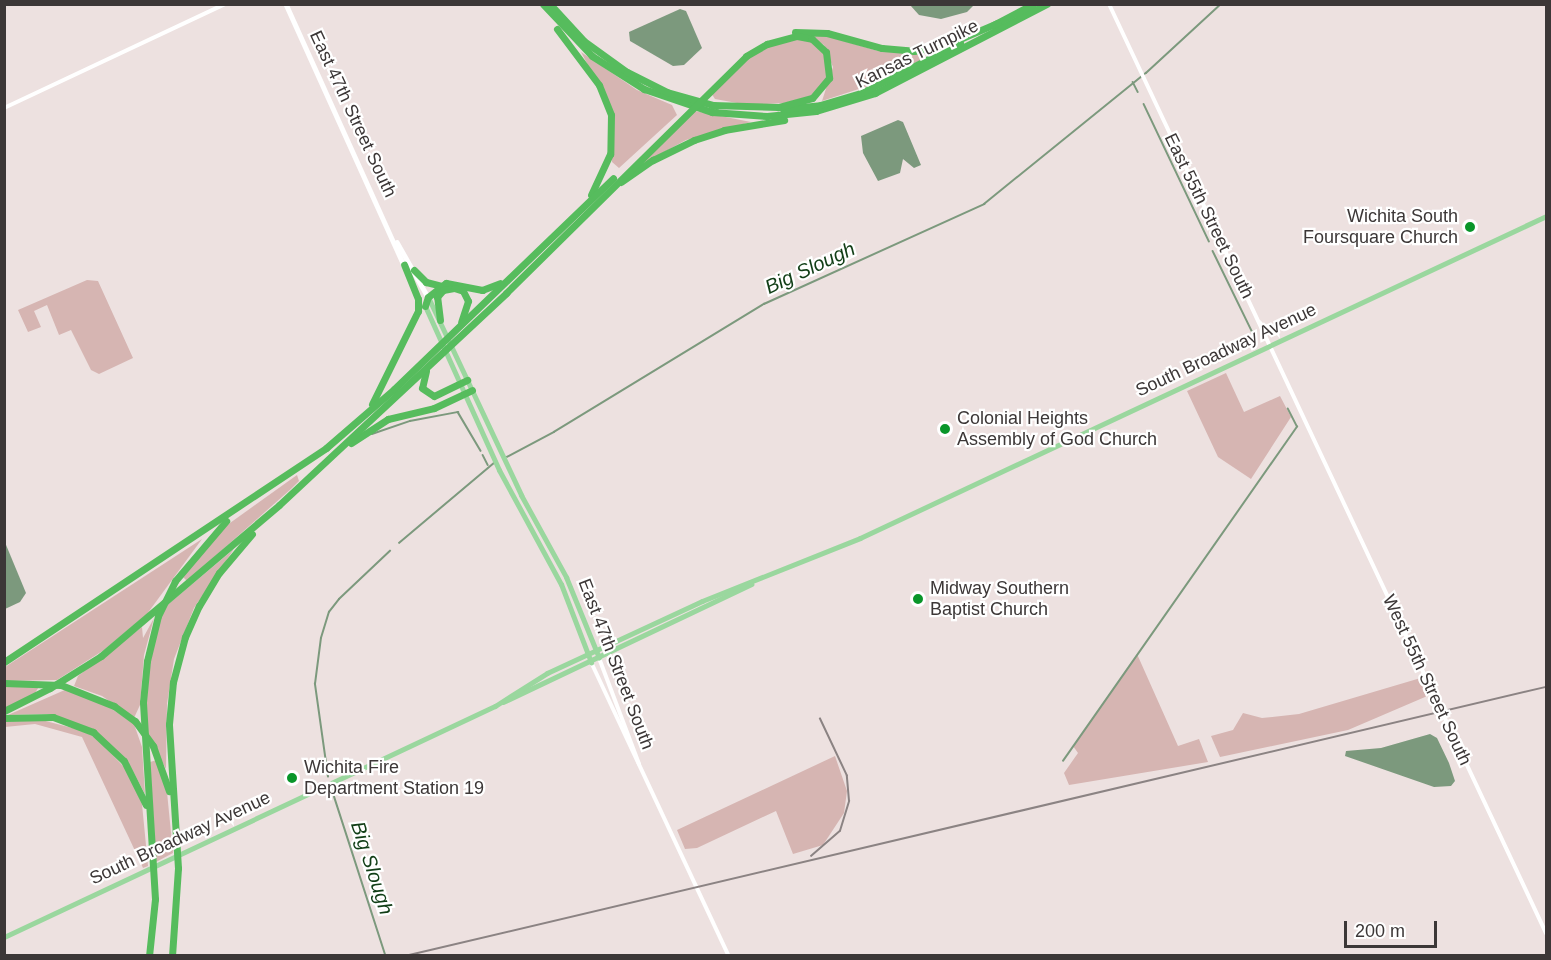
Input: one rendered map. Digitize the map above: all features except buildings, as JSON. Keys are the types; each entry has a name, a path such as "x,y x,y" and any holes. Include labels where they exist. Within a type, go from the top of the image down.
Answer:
{"highway":[{"name":"Kansas Turnpike","path":"541,4 569,35 604,65 672,100 712,112 754,116 830,108 893,85 1047,4"},
{"path":"541,4 599,85 610,115 608,161 585,204"},
{"name":"Kansas Turnpike","path":"550,4 584,41 627,72 667,92 712,105 776,110 846,98 885,82 1033,4"},
{"path":"707,92 746,53 783,35 827,33 882,48 914,51 946,45 997,23"},
{"path":"4,662 239,509 355,424 454,332 585,204 753,51 785,37 812,39 823,48 830,63 824,87 804,101 778,107 712,105"},
{"path":"600,199 653,160 694,140 830,108"},
{"path":"4,711 69,677 146,619 279,505 600,199 684,113"},
{"path":"414,270 426,282 442,285 457,283 488,290 530,258"},
{"path":"355,424 386,382 418,310 418,299 404,265"},
{"path":"425,306 428,297 442,285"},
{"path":"437,323 436,305 440,293 454,288 463,291 468,307 454,332"},
{"path":"432,361 422,377 425,392 434,396 464,382"},
{"path":"301,485 375,426 472,390"},
{"path":"172,956 178,868 169,724 173,682 185,637 219,573 279,505"},
{"path":"149,956 154,878 143,702 150,643 175,581 201,546 239,509"},
{"path":"4,683 43,682 70,687 102,699 135,721 150,741 164,770 177,828"},
{"path":"4,718 38,715 66,720 93,732 115,749 144,797 153,855"}],"main road":[{"name":"East 47th Street South","path":"286,4 404,265 425,306 458,358 464,382 464,394 499,470 561,584 591,662"},
{"name":"South Broadway Avenue","path":"4,937 499,703 591,662 753,583 860,538 1546,216"},
{"name":"East 47th Street South","path":"392,236 428,297 452,364 472,390 508,466 566,577 599,658"},
{"path":"545,552 566,577"},
{"name":"South Broadway Avenue","path":"499,703 523,686 596,651 702,601 753,583"},
{"path":"561,584 566,585 579,611"}],"street":[{"path":"4,108 225,4"},
{"name":"East 55th Street South","path":"1109,4 1309,428"},
{"name":"West 55th Street South","path":"1309,428 1546,933"},
{"name":"East 47th Street South","path":"599,658 641,771"},
{"name":"East 47th Street South","path":"591,662 641,771"},
{"path":"641,771 729,956"}],"shaded area":[{"path":"974,4 967,12 941,19 919,15 910,5"},
{"path":"680,9 686,11 702,48 684,65 673,66 630,41 629,32"},
{"path":"823,35 878,51 922,54 923,59 868,86 822,101 833,67 824,45 811,36"},
{"path":"797,38 809,40 824,54 828,67 825,83 811,96 784,103 748,105 715,99 711,93 749,57 765,47"},
{"path":"581,52 637,90 672,105 677,115 619,168 612,162 611,109"},
{"path":"695,111 751,122 686,140 642,164"},
{"path":"898,120 903,122 921,165 914,168 903,159 900,173 878,181 863,153 861,136"},
{"path":"87,280 98,281 133,358 99,374 91,370 71,330 59,335 47,305 34,311 41,327 28,332 18,310"},
{"path":"1226,373 1244,412 1280,396 1291,417 1251,479 1218,457 1187,391"},
{"path":"297,475 299,481 291,489 187,581 182,576 223,528"},
{"path":"202,539 147,614 104,650 57,680 5,681 5,667"},
{"path":"4,540 26,593 20,602 5,609"},
{"path":"234,549 194,608 174,659 167,704 166,769 147,732 147,685 155,635 165,607"},
{"path":"154,618 144,655 140,705 134,718 102,696 74,686 78,676 142,627 143,638"},
{"path":"1137,654 1178,746 1199,739 1208,762 1069,785 1064,773 1078,753 1073,746"},
{"path":"1424,677 1432,694 1348,730 1220,757 1211,736 1233,730 1243,713 1262,718 1299,714"},
{"path":"40,685 35,693 5,708 4,686"},
{"path":"67,689 103,703 134,724 142,747 145,794 127,760 92,730 48,714 8,715"},
{"path":"34,718 84,731 97,739 126,769 142,804 148,866 143,868 82,737 35,724 5,727 4,721"},
{"path":"1430,734 1437,738 1449,763 1455,781 1451,786 1434,787 1345,756 1346,751 1381,748"},
{"path":"835,756 847,791 844,813 823,845 793,854 776,811 697,848 685,849 677,830"},
{"path":"157,760 167,792 173,853 156,862 150,762"}],"waterway":[{"name":"Big Slough","path":"507,457 554,432 764,304 984,204 1146,73 1221,4"},
{"path":"1133,82 1138,92"},
{"path":"1144,104 1209,241"},
{"path":"1213,251 1256,339"},
{"path":"1063,761 1297,427 1288,409"},
{"path":"372,434 410,421 458,412 481,451"},
{"path":"483,455 488,465"},
{"name":"Big Slough","path":"399,543 494,463"},
{"name":"Big Slough","path":"328,777 315,684 321,638 329,612 339,599 390,551"},
{"name":"Big Slough","path":"332,789 386,956"}],"railway":[{"path":"405,956 1546,687"},
{"path":"811,856 840,831 849,801 847,776 820,719"}],"place":[{"name":"Wichita South Foursquare Church","path":"1470,227"},
{"name":"Colonial Heights Assembly of God Church","path":"945,429"},
{"name":"Midway Southern Baptist Church","path":"918,599"},
{"name":"Wichita Fire Department Station 19","path":"292,778"}]}
